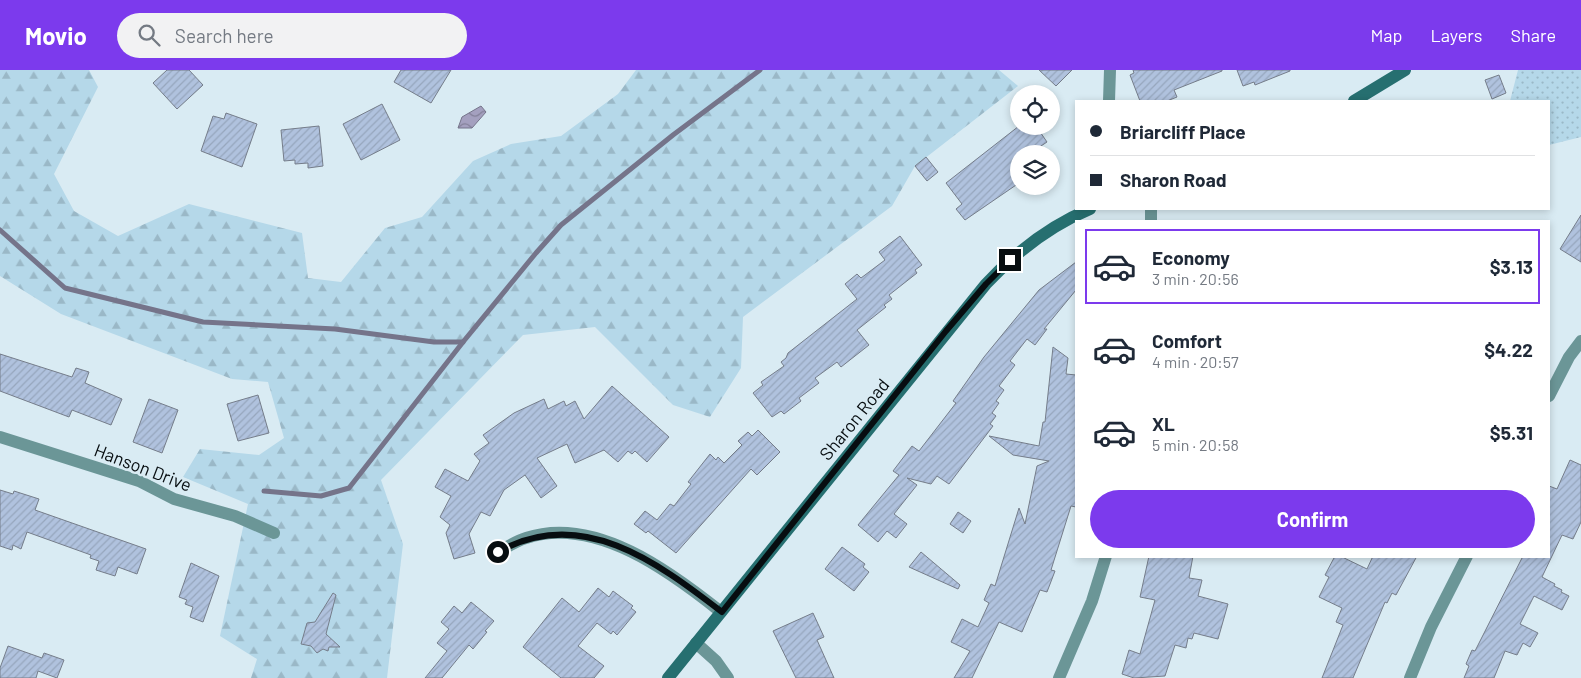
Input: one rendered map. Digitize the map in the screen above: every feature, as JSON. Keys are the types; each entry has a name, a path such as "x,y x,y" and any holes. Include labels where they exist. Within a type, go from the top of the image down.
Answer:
{"street":[{"path":"1109,100 1110,70"},
{"path":"1356,100 1405,70"},
{"name":"Sharon Road","path":"668,678 986,284 1009,260 1032,241 1055,226 1088,210"},
{"path":"1550,394 1569,357 1581,341"},
{"name":"Hanson Drive","path":"0,437 140,481 174,499 235,516 274,533"},
{"path":"498,552 524,539 543,534 564,534 592,538 620,547 653,562 684,582 722,612"},
{"path":"1059,678 1088,612 1105,558"},
{"path":"1410,678 1430,630 1466,558"},
{"path":"696,643 716,661 728,678"}],"green space":[{"path":"0,70 89,70 98,87 54,174 74,211 118,236 189,204 302,233 308,278 341,282 385,228 422,217 473,161 511,144 561,136 618,94 636,70 999,70 1017,85 1010,85 1010,92 915,166 892,206 743,317 741,368 710,417 673,405 595,327 523,335 381,480 403,544 387,678 251,678 257,659 220,636 248,504 183,477 200,449 259,455 284,438 268,382 232,379 61,314 0,276"},
{"path":"1518,70 1581,70 1581,137 1550,145 1550,100 1510,100"}],"water":[{"path":"481,106 486,112 472,128 458,128 462,117"}],"building":[{"path":"167,70 189,70 203,85 177,109 153,83"},
{"path":"401,70 451,70 431,103 394,82"},
{"path":"1039,70 1072,70 1057,85"},
{"path":"1133,70 1222,70 1174,90 1177,97 1170,100 1140,100 1130,75 1134,73"},
{"path":"1237,70 1290,71 1255,85 1254,82 1243,86"},
{"path":"1499,75 1506,93 1492,99 1485,80"},
{"path":"382,104 400,140 361,160 343,124"},
{"path":"226,113 257,124 242,167 201,151 213,116 224,119"},
{"path":"319,126 323,166 308,168 308,163 295,164 295,160 284,161 281,130"},
{"path":"1010,133 1010,135 1042,135 1047,142 1042,145 1010,145 1010,189 965,220 956,209 962,204 946,183"},
{"path":"926,157 938,172 927,181 915,166"},
{"path":"1581,215 1581,262 1560,249"},
{"path":"900,236 922,265 915,270 917,273 889,295 892,299 884,305 886,307 857,330 869,345 841,367 837,362 815,378 819,383 799,398 801,401 784,414 781,411 772,417 753,393 763,385 761,382 784,366 781,362 788,353 857,299 845,284 857,274 861,278 885,260 879,252"},
{"path":"1075,263 1075,291 1044,329 1047,329 1035,345 1027,339 1010,361 1015,365 999,386 1004,390 996,401 999,403 992,413 996,416 990,424 993,426 949,484 937,476 931,484 907,478 917,485 894,514 907,524 896,538 887,531 878,542 858,525 899,475 893,471 912,446 919,451 956,403 953,401 984,357 1039,290"},
{"path":"1053,347 1068,358 1066,374 1075,375 1075,507 1071,506 1051,570 1055,571 1047,592 1040,590 1022,632 999,622 972,678 954,678 970,651 951,642 962,619 978,627 989,603 984,600 991,584 995,586 1019,508 1025,524 1037,466 1049,461 1013,455 989,436 1039,446 1043,422 1045,422"},
{"path":"0,354 72,377 76,368 89,372 85,383 122,399 111,425 72,410 69,417 0,391"},
{"path":"612,386 669,437 647,462 635,451 632,454 628,451 618,462 604,450 575,463 567,444 537,458 557,486 541,498 525,475 504,490 490,516 481,512 469,534 475,553 454,559 446,533 450,525 440,517 451,496 435,487 445,469 468,481 480,461 474,454 489,443 483,435 514,413 544,399 548,409 564,401 566,406 575,401 584,419"},
{"path":"258,395 269,433 238,441 227,404"},
{"path":"149,399 178,410 162,453 133,442"},
{"path":"758,430 780,452 757,475 751,469 676,553 648,531 646,533 634,524 645,511 657,520 670,504 674,506 691,484 688,482 710,454 716,460 718,457 724,463 742,445 738,441 748,432 752,436"},
{"path":"1570,460 1581,465 1581,522 1573,539 1562,535 1542,577 1555,584 1554,586 1562,590 1561,592 1569,596 1562,610 1534,596 1520,624 1538,633 1530,647 1523,643 1517,655 1505,651 1494,678 1464,678 1469,666 1466,664 1472,650 1475,651 1522,558 1550,558 1550,486 1557,489"},
{"path":"0,490 13,494 14,491 39,499 35,510 146,549 137,574 118,567 115,576 96,570 99,561 90,558 91,555 27,532 21,549 13,545 12,550 0,546"},
{"path":"958,512 971,521 963,533 950,524"},
{"path":"842,547 865,564 863,567 869,572 854,591 825,569"},
{"path":"921,552 960,585 958,589 909,567"},
{"path":"1149,558 1193,558 1189,578 1202,580 1198,596 1228,604 1218,639 1194,633 1192,639 1188,638 1186,648 1175,645 1165,676 1134,678 1122,674 1129,650 1140,654 1155,600 1140,597"},
{"path":"1334,558 1344,558 1367,569 1372,558 1416,558 1396,595 1392,593 1387,603 1385,602 1353,678 1322,678 1343,625 1336,622 1342,608 1319,597 1329,577 1325,575"},
{"path":"191,563 219,576 203,622 190,617 193,607 185,604 187,600 179,597"},
{"path":"598,588 609,597 613,591 633,606 631,608 636,612 617,635 613,631 611,634 597,623 578,646 604,666 594,678 561,678 523,647 562,598 579,612"},
{"path":"333,593 336,595 326,634 340,647 329,647 328,651 323,649 317,653 311,646 301,644 307,623 315,622"},
{"path":"471,602 494,621 473,649 469,645 442,678 425,678 447,651 437,643 449,629 441,622 454,606 462,613"},
{"path":"813,613 824,637 817,640 834,678 796,678 773,631"},
{"path":"8,646 42,658 44,653 64,660 57,678 38,671 36,678 0,678 0,668"}],"waterway":[{"path":"264,491 321,496 349,488 463,342 561,225 673,135 760,70"},
{"path":"0,230 65,288 203,322 335,329 434,342 463,342"}],"route":[{"path":"498,552 524,539 543,534 564,534 592,538 620,547 653,562 684,582 722,612 946,331 986,284 1010,260"}]}
